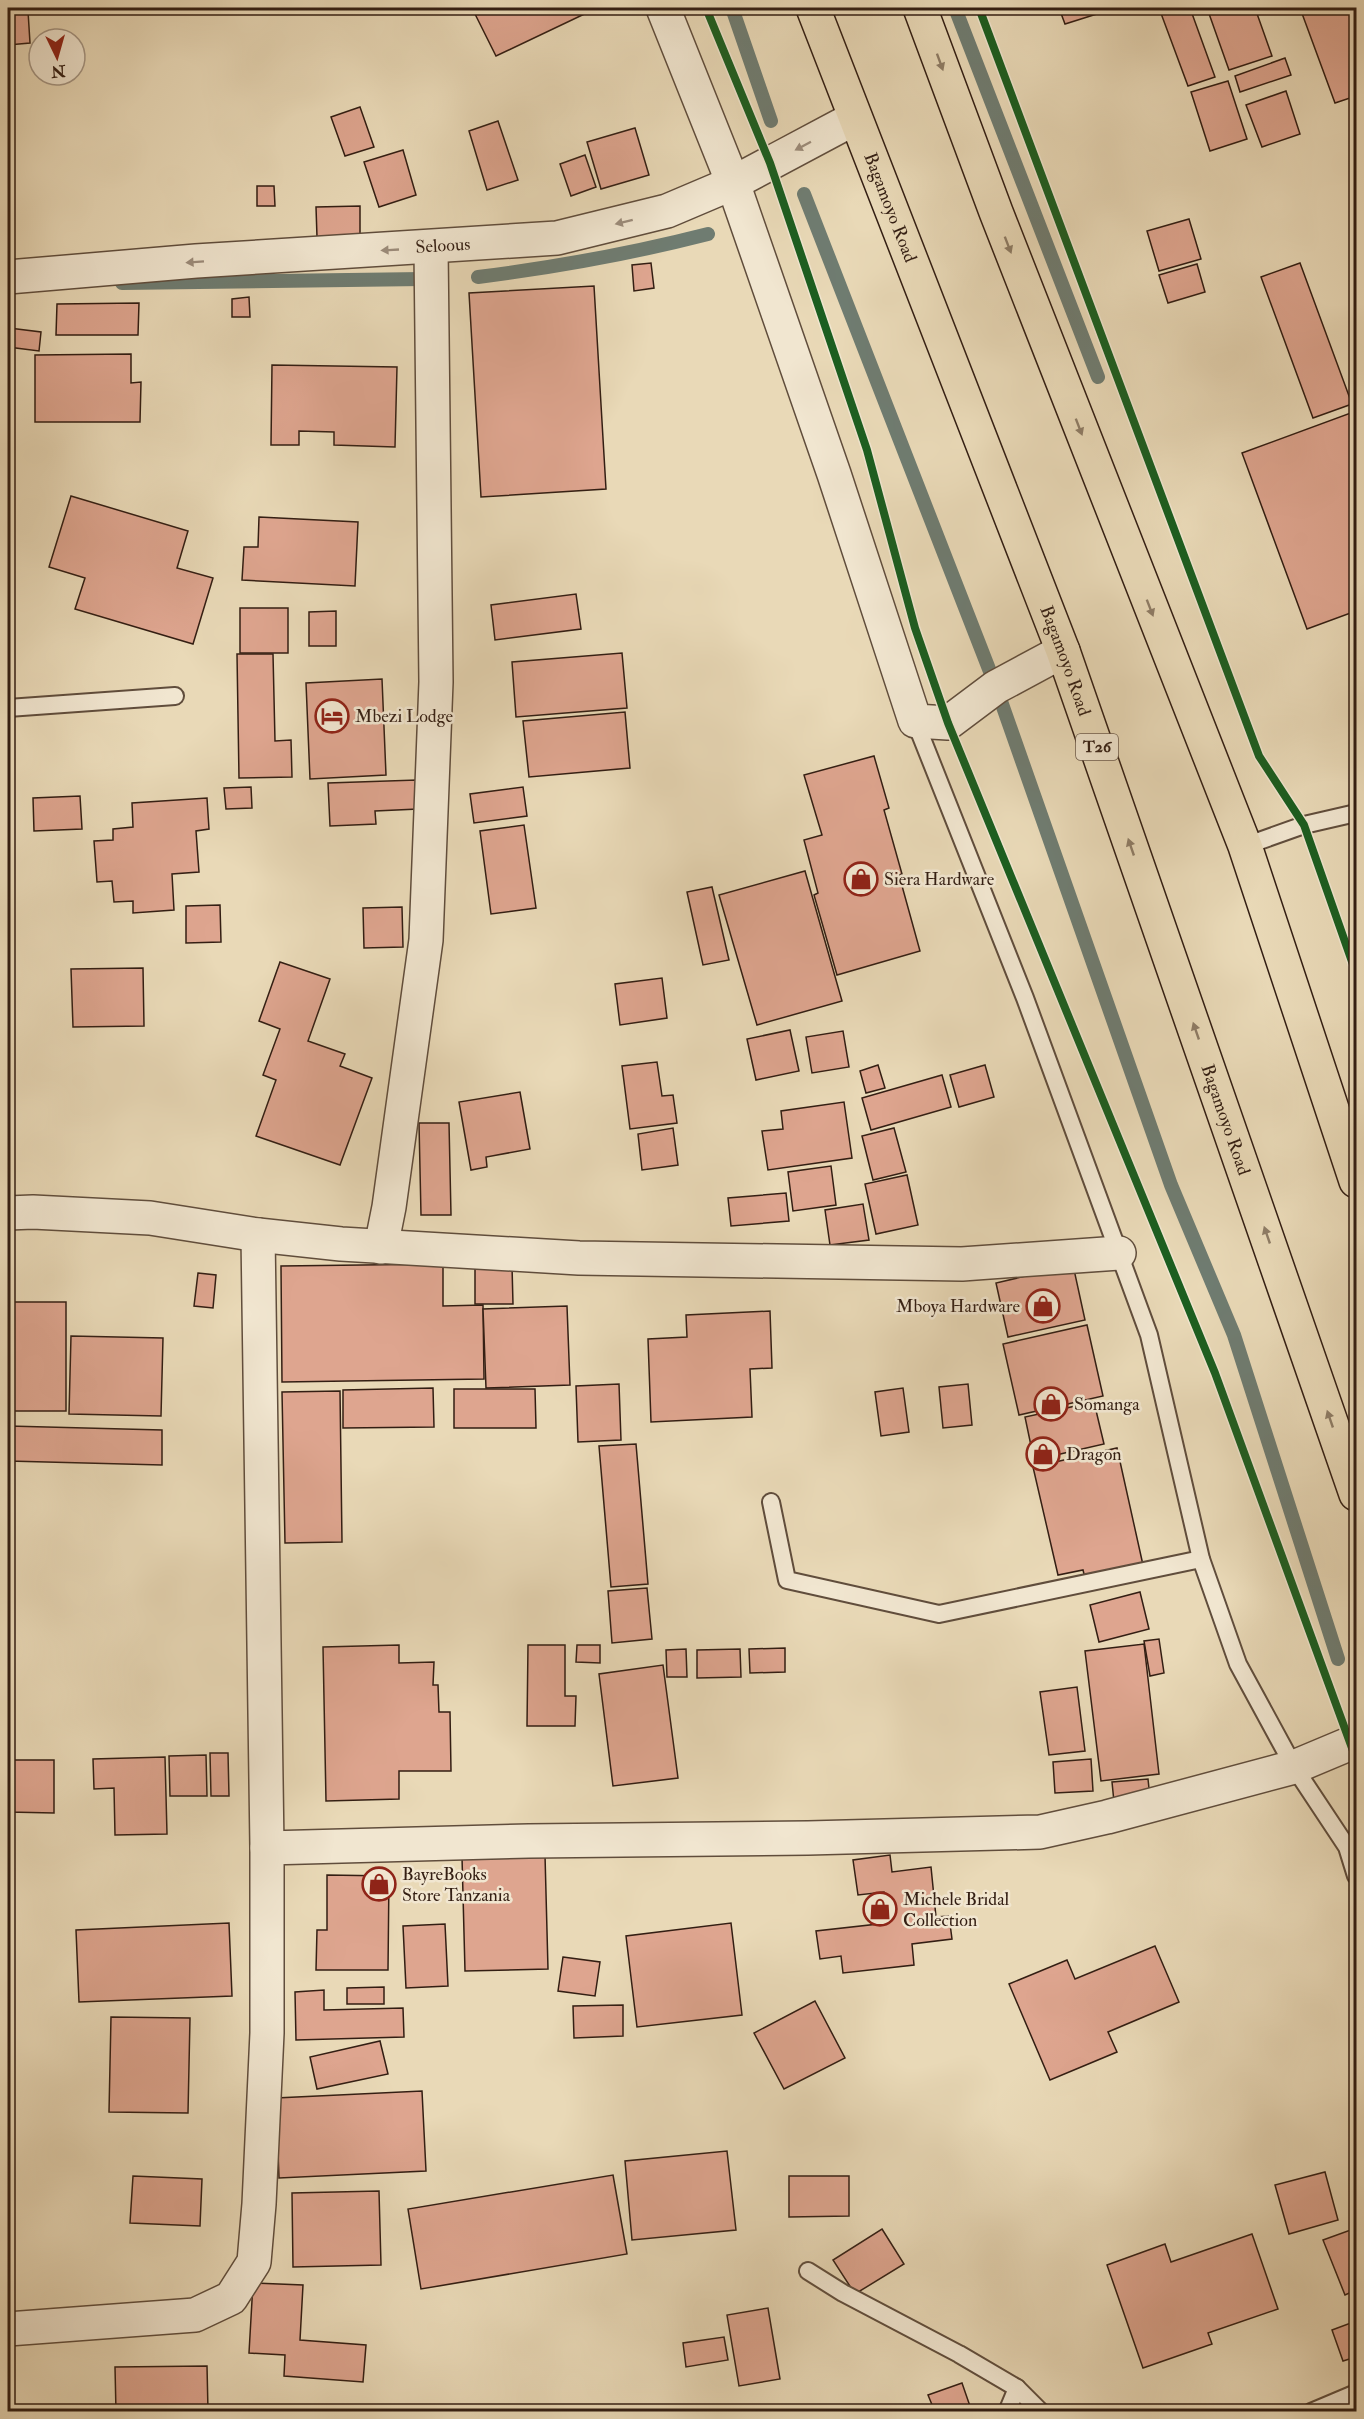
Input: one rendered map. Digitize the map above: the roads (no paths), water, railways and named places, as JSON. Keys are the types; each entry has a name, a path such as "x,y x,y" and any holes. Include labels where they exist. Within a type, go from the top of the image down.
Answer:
{"highway":[{"name":"Bagamoyo Road","path":"813,8 1063,651 1356,1494"},
{"path":"920,8 1004,234 1245,846 1356,1181"}],"street":[{"path":"663,8 733,183 834,474 915,721 948,723 996,687 1063,651"},
{"name":"Seloous","path":"8,277 196,261 431,248 557,238 667,211 733,183 855,118"},
{"path":"381,1247 389,1207 426,939 436,682 431,248"},
{"path":"8,1213 33,1212 150,1218 258,1235 381,1247 579,1258 962,1264 1119,1253"},
{"path":"8,2329 195,2315 231,2298 254,2262 267,2033 267,1848 258,1235"},
{"path":"267,1848 1040,1832 1107,1817 1294,1767 1356,1741"}],"lane":[{"path":"8,708 175,696"},
{"path":"915,721 1025,998 1149,1335 1201,1558 1238,1664 1294,1767 1347,1847 1356,1876"},
{"path":"1245,846 1304,825 1356,813"},
{"path":"771,1502 787,1581 939,1614 1201,1558"},
{"path":"808,2271 861,2303 959,2354 1017,2388 1041,2412"},
{"path":"1007,2412 1017,2388"},
{"path":"1311,2412 1356,2393"}],"waterway":[{"path":"732,8 771,121"},
{"path":"955,8 1098,377"},
{"path":"804,194 996,687 1171,1185 1234,1335 1338,1659"},
{"path":"478,277 593,259 708,234"},
{"path":"122,283 423,279"}],"place":[{"name":"Mbezi Lodge","path":"332,716"},
{"name":"Siera Hardware","path":"861,879"},
{"name":"Mboya Hardware","path":"1043,1306"},
{"name":"Somanga","path":"1051,1404"},
{"name":"Dragon","path":"1043,1454"},
{"name":"BayreBooks Store Tanzania","path":"379,1884"},
{"name":"Michele Bridal Collection","path":"880,1909"}]}
